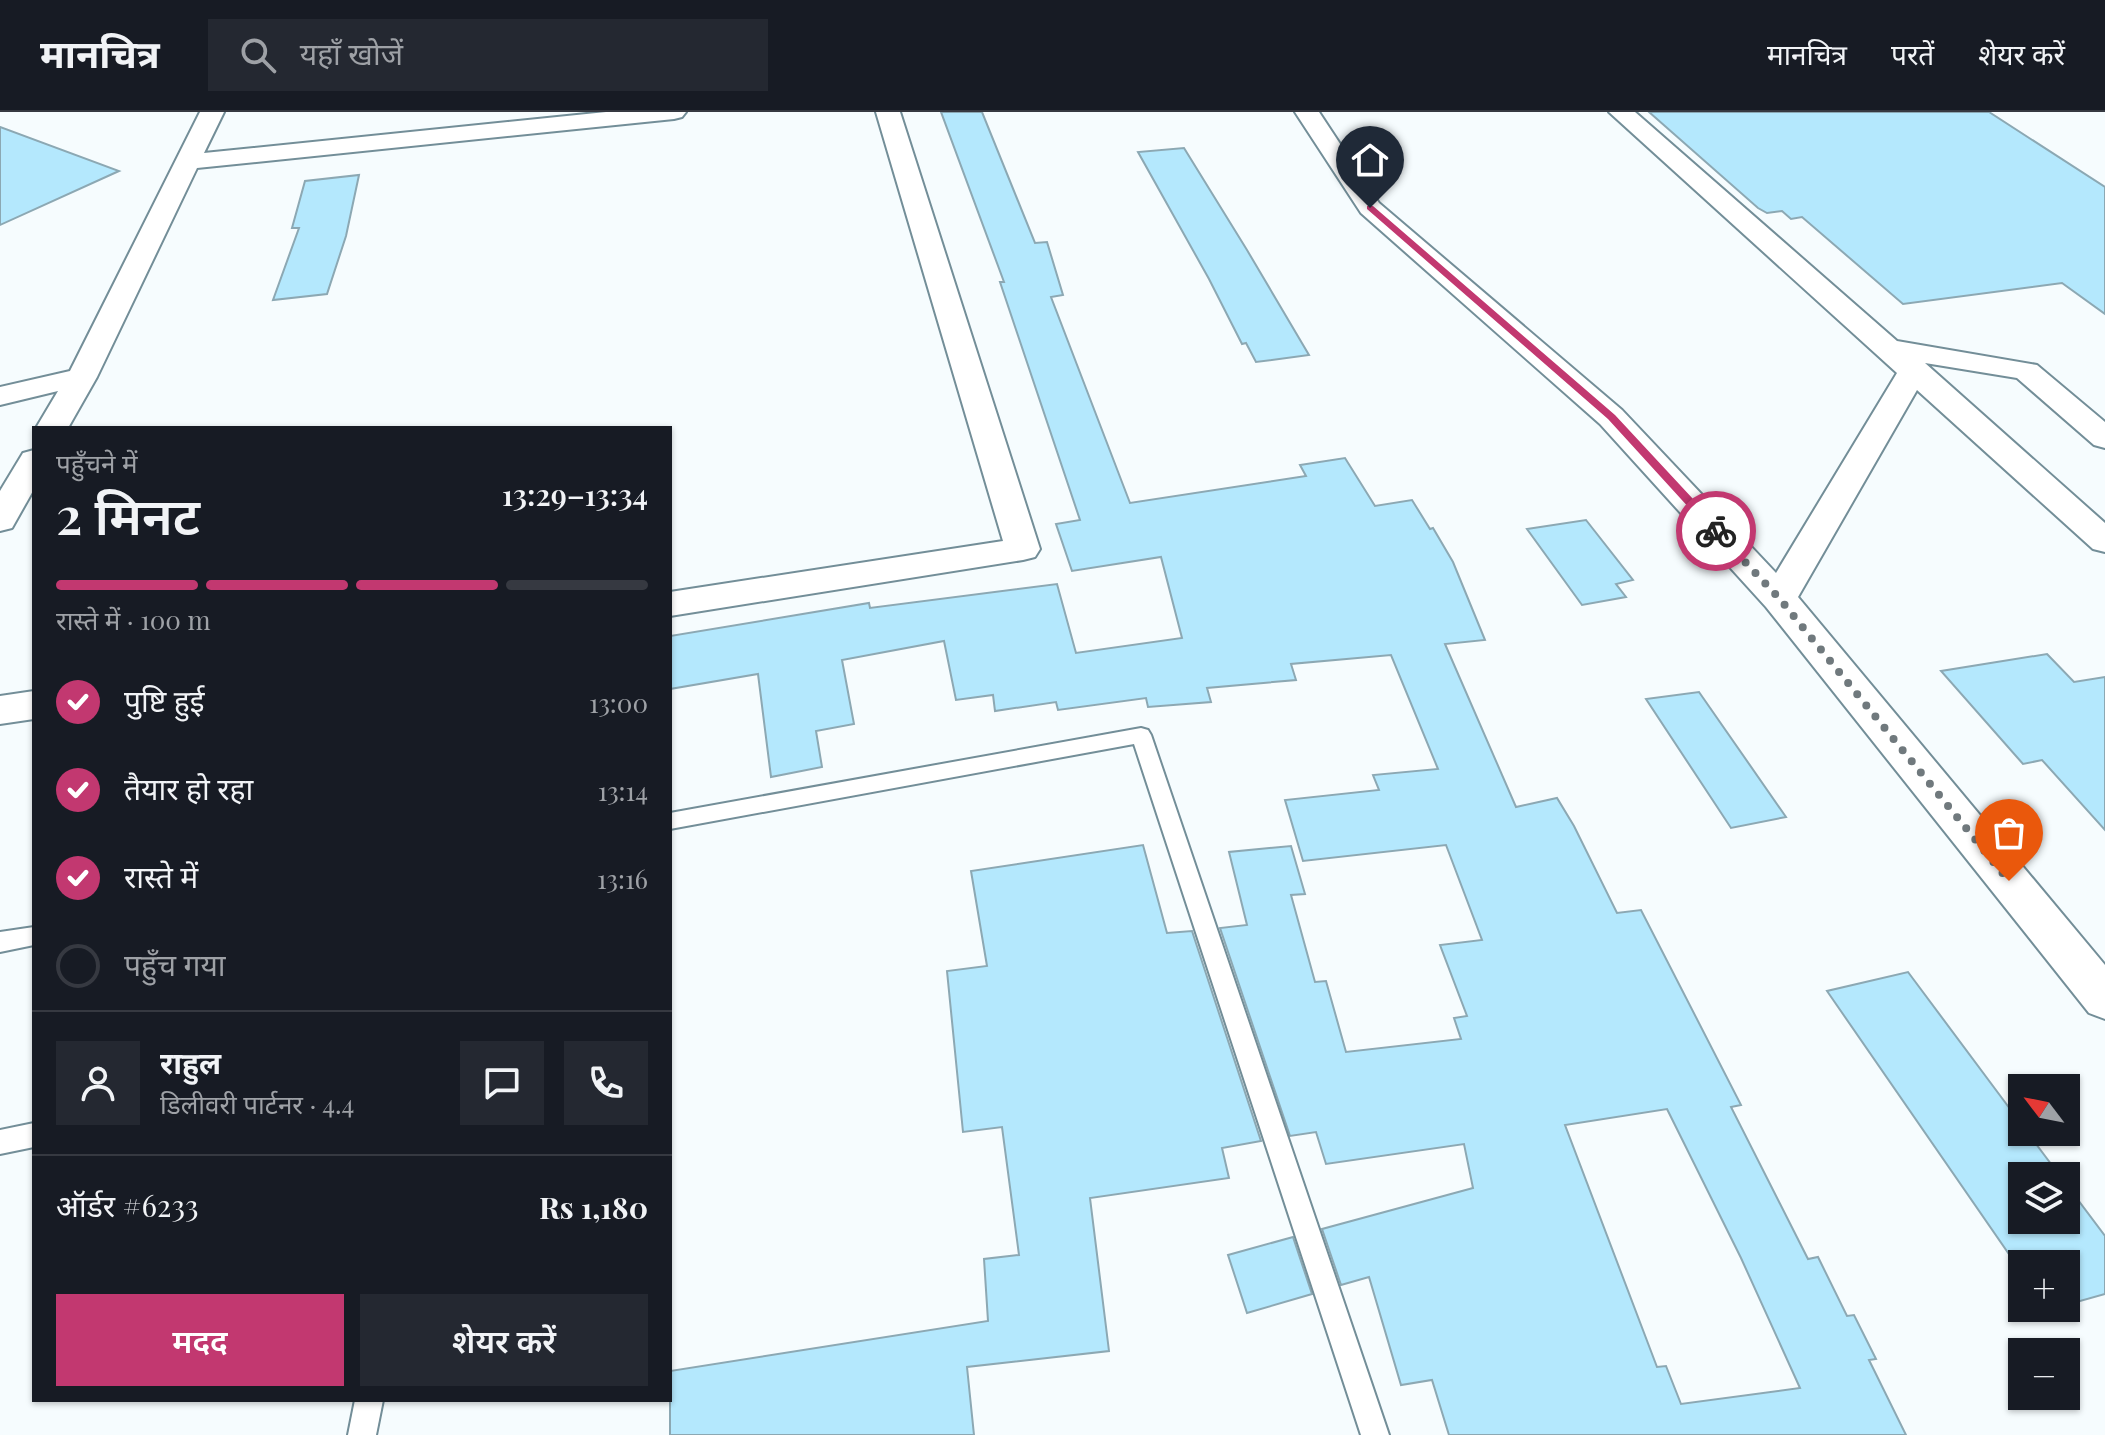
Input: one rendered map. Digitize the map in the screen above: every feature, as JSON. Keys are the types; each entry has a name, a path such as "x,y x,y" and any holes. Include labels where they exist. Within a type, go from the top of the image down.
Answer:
{"street":[{"path":"53,426 82,377 212,112"},
{"path":"188,162 674,112"},
{"path":"672,604 1023,549 888,112"},
{"path":"1307,112 1370,208 1611,417 1779,598 2105,999"},
{"path":"1621,112 2105,541"},
{"path":"1779,598 1902,359"},
{"path":"1902,359 2026,371 2105,438"},
{"path":"0,396 82,377"},
{"path":"0,520 32,464"},
{"path":"0,710 32,705"}],"lane":[{"path":"672,821 1141,735 1375,1435"},
{"path":"0,942 32,936"},
{"path":"0,1142 32,1135"},
{"path":"362,1435 369,1402"}],"building":[{"path":"941,112 982,112 1035,243 1047,242 1063,295 1051,297 1130,503 1306,476 1300,465 1345,458 1375,506 1412,500 1453,562 1485,640 1445,644 1516,807 1557,798 1617,913 1641,910 1741,1105 1731,1107 1808,1259 1818,1257 1847,1316 1854,1315 1876,1359 1869,1360 1906,1435 1449,1435 1432,1380 1401,1385 1369,1277 1341,1285 1322,1229 1473,1188 1464,1144 1326,1164 1316,1132 1290,1136 1220,928 1247,925 1229,852 1291,846 1305,894 1291,895 1315,982 1326,981 1346,1052 1461,1039 1454,1018 1467,1016 1440,945 1482,940 1446,845 1303,861 1285,800 1379,790 1373,775 1438,769 1391,655 1291,664 1296,680 1207,688 1211,702 1148,707 1146,698 1058,710 1056,702 995,711 993,695 956,700 944,641 842,660 854,724 816,731 822,767 771,777 758,674 672,689 672,636 869,603 870,608 1057,584 1076,653 1182,638 1161,557 1072,571 1056,524 1080,520 1000,282 1004,282","holes":["1667,1109 1741,1258 1800,1388 1681,1404 1666,1366 1657,1367 1565,1125"]},
{"path":"1649,112 1989,112 2105,187 2105,314 2062,283 1903,304 1802,217 1791,219 1782,211 1767,213 1758,208"},
{"path":"0,127 119,171 0,225"},
{"path":"1184,148 1309,355 1256,362 1246,343 1242,344 1138,152"},
{"path":"359,175 346,236 327,294 273,300 299,228 292,228 305,181"},
{"path":"1586,520 1633,580 1616,584 1626,597 1582,605 1527,529"},
{"path":"2047,654 2074,682 2105,677 2105,830 2042,760 2023,764 1941,671"},
{"path":"1699,692 1786,817 1731,828 1646,699"},
{"path":"1143,845 1167,933 1192,931 1261,1141 1222,1148 1229,1178 1090,1198 1109,1351 967,1367 974,1435 670,1435 672,1371 988,1321 984,1259 1019,1255 1002,1127 963,1132 947,971 987,966 971,871"},
{"path":"1908,972 2008,1106 2008,1146 2038,1146 2050,1162 2008,1162 2008,1234 2080,1234 2080,1203 2105,1236 2105,1294 2080,1301 2080,1250 2008,1250 2008,1253 1827,991"},
{"path":"1293,1237 1312,1294 1247,1313 1228,1255"}],"way so far":[{"path":"1716,531 1779,598 2009,881"}],"route":[{"path":"1370,208 1611,417 1716,531"}]}
